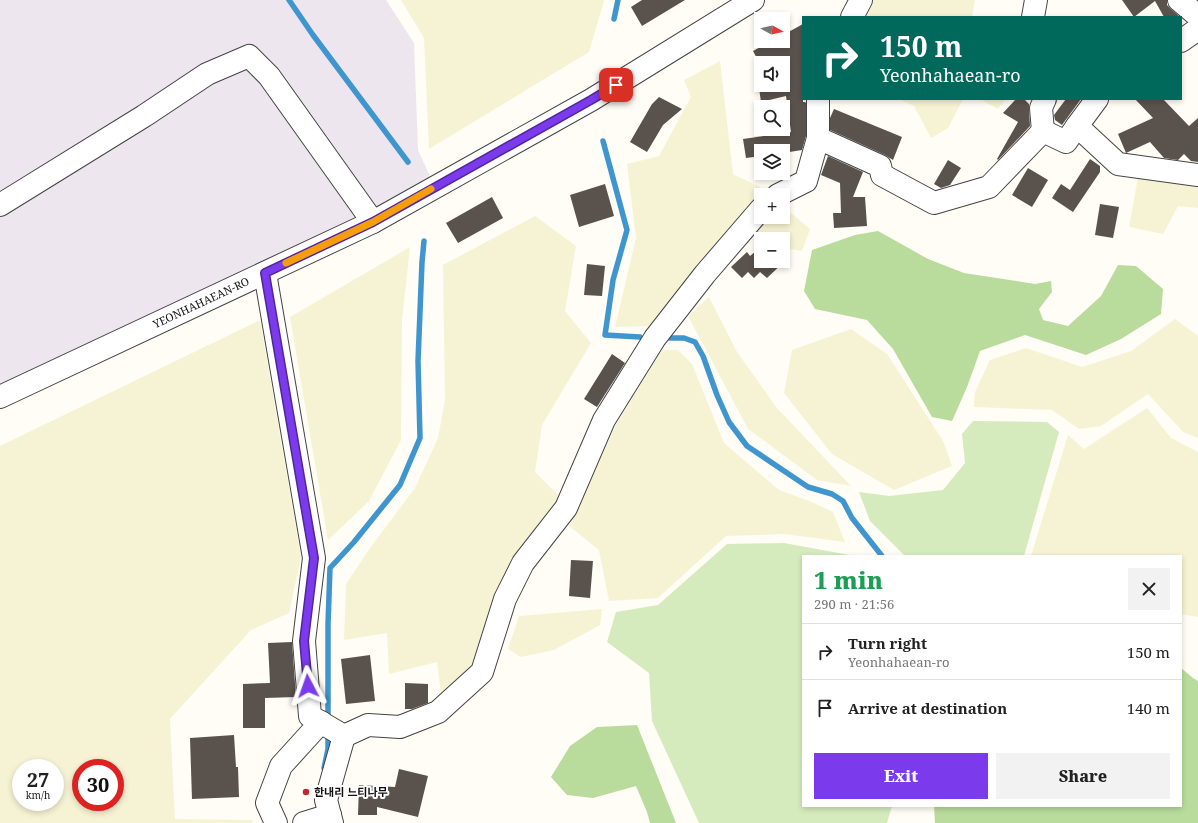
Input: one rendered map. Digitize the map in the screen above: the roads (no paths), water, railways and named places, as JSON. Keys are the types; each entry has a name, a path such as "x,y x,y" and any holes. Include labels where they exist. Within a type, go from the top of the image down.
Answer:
{"street":[{"name":"YEONHAHAEAN-RO","path":"0,397 373,222 591,100 753,0"},
{"path":"853,16 861,0"},
{"path":"1033,16 1036,0"},
{"path":"1179,0 1198,16"},
{"path":"1182,39 1198,29"},
{"path":"0,205 144,116 207,74 249,56 269,76 373,222"},
{"path":"790,189 806,181 818,138 818,100"},
{"path":"818,138 880,166 882,175 934,203 989,187 1043,131 1041,108 1045,100"},
{"path":"1043,131 1066,142 1096,100"},
{"path":"1077,126 1118,164 1198,174"},
{"path":"304,823 331,819 326,800 344,736 368,724 400,727 438,712 482,672 505,599 523,563 566,508 604,420 656,338 705,274 754,217"},
{"path":"265,273 314,558 304,641 310,716 344,736"},
{"path":"276,823 267,803 281,766 321,722"}],"waterway":[{"path":"289,0 313,35 408,162"},
{"path":"614,19 618,0"},
{"path":"603,141 627,230 613,280 605,335 640,337"},
{"path":"328,720 328,624 330,568 354,542 400,485 420,438 418,361 424,241"},
{"path":"670,338 684,338 695,342 703,356 717,395 729,422 747,446 808,487 832,494 843,501 852,518 881,555"},
{"path":"324,768 328,749 328,733"}],"place":[{"name":"한내리 느티나무","path":"306,792"}]}
